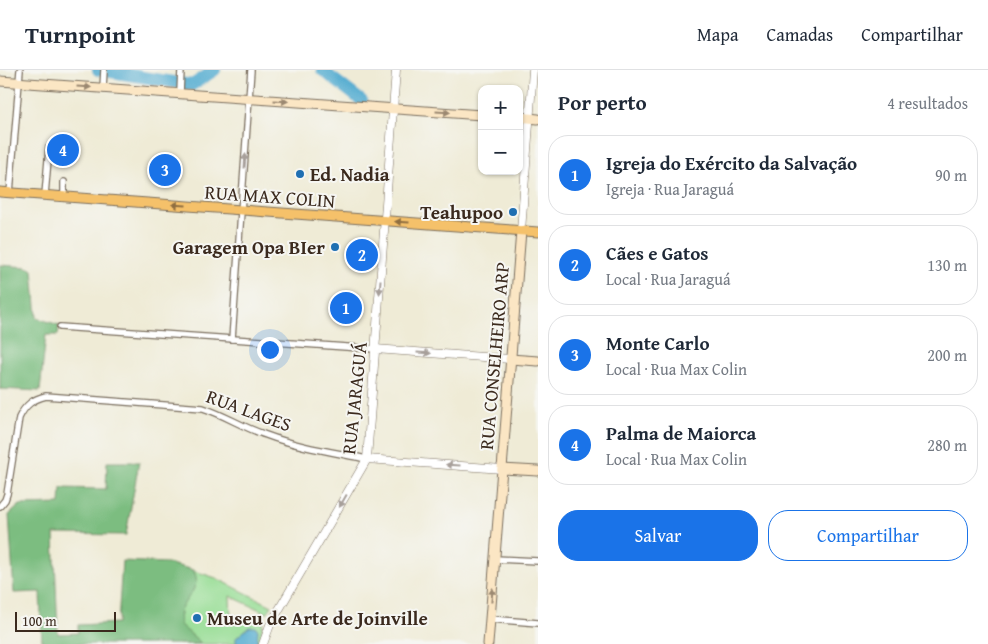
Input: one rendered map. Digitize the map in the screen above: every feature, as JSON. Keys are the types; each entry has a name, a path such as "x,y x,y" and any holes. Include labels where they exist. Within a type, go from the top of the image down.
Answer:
{"main road":[{"path":"0,81 103,83 249,98 478,115"},
{"name":"RUA MAX COLIN","path":"0,192 538,232"},
{"name":"RUA CONSELHEIRO ARP","path":"488,644 521,230"},
{"path":"510,359 538,361"},
{"name":"RUA LAGES","path":"502,469 538,471"}],"street":[{"path":"10,193 20,70"},
{"path":"103,83 104,70"},
{"path":"232,339 251,70"},
{"name":"RUA JARAGUÁ","path":"263,644 270,625 367,459 396,70"},
{"name":"RUA CONSELHEIRO ARP","path":"521,230 534,118 534,70"},
{"path":"180,91 181,73"},
{"path":"45,195 49,148 54,145"},
{"path":"64,182 64,197"},
{"path":"60,327 510,359"},
{"name":"RUA LAGES","path":"0,506 7,494 22,410 29,403 46,396 203,408 214,411 250,430 269,436 367,459 502,469"},
{"path":"495,559 538,561"},
{"path":"490,619 538,623"}],"green space":[{"path":"0,265 27,267 33,270 37,318 59,325 58,335 46,335 40,391 0,389"},
{"path":"107,462 139,462 126,535 54,534 58,634 78,633 78,625 118,623 122,561 167,563 193,570 196,576 195,587 180,612 180,625 201,644 42,644 40,592 14,593 9,515 20,505 60,504 61,488 106,489"},
{"path":"182,567 216,578 272,606 267,613 230,596 231,619 263,622 260,644 179,644"}],"water":[{"path":"249,627 256,627 258,630 257,644 236,644 236,638"}],"waterway":[{"path":"98,70 192,85 215,70"},
{"path":"322,70 362,101"}],"place":[{"name":"Palma de Maiorca","path":"63,150"},
{"name":"Monte Carlo","path":"165,170"},
{"name":"Ed. Nadia","path":"300,174"},
{"name":"Teahupoo","path":"513,212"},
{"name":"Garagem Opa BIer","path":"335,247"},
{"name":"Cães e Gatos","path":"362,255"},
{"name":"Igreja do Exército da Salvação","path":"346,308"},
{"name":"Museu de Arte de Joinville","path":"197,618"}]}
